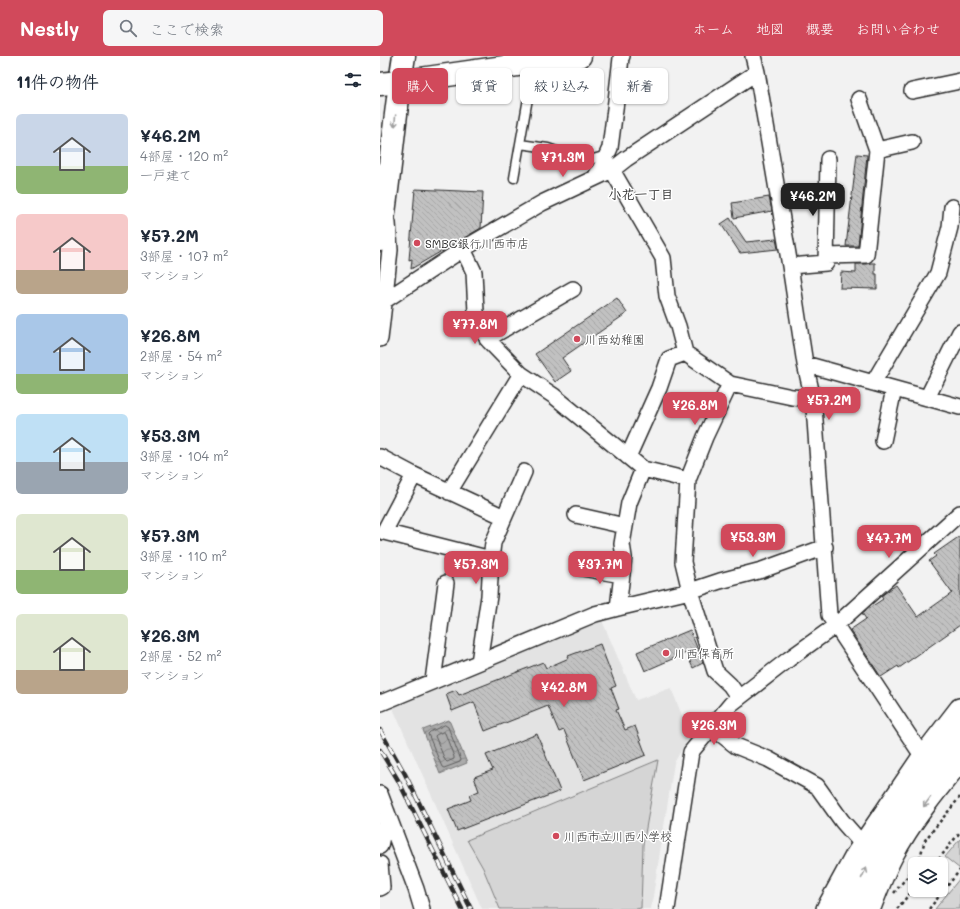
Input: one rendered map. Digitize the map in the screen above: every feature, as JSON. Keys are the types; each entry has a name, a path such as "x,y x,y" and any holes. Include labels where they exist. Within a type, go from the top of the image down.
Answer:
{"main road":[{"path":"380,240 386,196 390,83 404,56"},
{"path":"390,83 580,56"},
{"path":"850,909 857,889 876,848 899,809 960,732"},
{"path":"869,909 892,855 913,821 960,760"},
{"path":"941,783 960,765"}],"street":[{"path":"595,178 610,148 620,58 622,56"},
{"path":"753,56 790,266 805,364 813,399 829,615 922,757"},
{"path":"384,301 464,249 542,203 612,170 626,159 757,72"},
{"path":"912,91 960,81"},
{"path":"826,256 866,255 878,150 859,99"},
{"path":"878,150 912,142"},
{"path":"790,266 826,263 828,159"},
{"path":"612,170 663,258 668,296 685,353 730,384 792,397 813,399"},
{"path":"380,339 390,250 386,196"},
{"path":"873,383 938,273 950,227 952,207"},
{"path":"464,249 474,272 476,312 481,328 487,339 522,374 554,396 643,469 688,480"},
{"path":"487,339 573,289"},
{"path":"926,398 960,332"},
{"path":"628,457 659,388 669,359 685,353"},
{"path":"805,364 960,408"},
{"path":"449,492 522,374"},
{"path":"730,384 705,437 688,480 683,562 690,591 715,671 730,685 739,698"},
{"path":"883,440 894,389"},
{"path":"380,457 449,492 504,517"},
{"path":"618,608 624,557 622,544 629,503 643,469"},
{"path":"479,662 489,596 493,543 524,472"},
{"path":"414,475 384,532 491,559"},
{"path":"667,909 691,752 731,704 789,659 835,626 960,513"},
{"path":"576,515 625,526"},
{"path":"380,702 381,703 595,614 690,591 762,570 824,547"},
{"path":"582,568 622,575"},
{"path":"433,681 446,583"},
{"path":"827,909 863,844 922,757 960,709"},
{"path":"712,727 736,746 768,759 817,786 842,821 863,844"},
{"path":"380,794 416,889 422,909"},
{"path":"380,846 387,812"},
{"path":"380,864 382,887 380,888"}],"lane":[{"path":"514,178 534,63"},
{"path":"520,144 548,148 568,155 593,159 608,154"}],"path":[{"path":"920,857 925,840 960,797"},
{"path":"940,857 960,832"},
{"path":"929,909 960,870"},
{"path":"891,897 908,876"},
{"path":"897,909 908,896"}],"shaded area":[{"name":"川西市立川西小学校","path":"600,616 636,700 671,688 690,735 674,763 651,909 482,909 391,704"},
{"path":"658,760 643,845 641,908 500,909 483,868 467,840"},
{"path":"960,839 960,869 948,859 948,857 945,857"},
{"path":"960,878 960,909 935,909 945,897 948,897 948,893"}],"water":[{"path":"449,720 467,763 440,774 423,730"}],"building":[{"path":"857,154 867,155 858,246 846,246"},
{"path":"415,189 483,192 481,228 411,269 412,259 409,260"},
{"path":"769,197 772,211 734,218 732,203"},
{"path":"730,218 746,242 776,239 778,249 740,253 721,224"},
{"path":"875,263 877,289 840,288 841,272 856,273 856,264"},
{"path":"617,298 627,313 562,358 571,371 555,382 535,354"},
{"path":"960,536 960,625 899,668 898,666 881,677 850,630 866,619 862,613 883,599 881,596 896,585 918,617 952,593 929,561 936,556 934,554"},
{"path":"690,630 703,663 693,668 686,653 645,671 637,652"},
{"path":"600,644 616,686 611,688 619,709 616,710 625,730 635,726 646,755 584,780 564,730 559,732 548,706 485,731 474,702 452,711 446,694 456,690 459,695 543,662 546,668 569,658 568,656"},
{"path":"537,734 560,791 457,831 448,809 471,800 469,795 479,791 474,777 493,770 486,755"}],"railway":[{"path":"380,730 405,774 471,909"},
{"path":"380,750 398,780 462,909"}],"place":[{"name":"SMBC銀行川西市店","path":"417,243"},
{"name":"川西幼稚園","path":"577,339"},
{"name":"川西保育所","path":"666,653"},
{"name":"川西市立川西小学校","path":"556,836"}],"district":[{"name":"小花一丁目","path":"641,193"}]}
